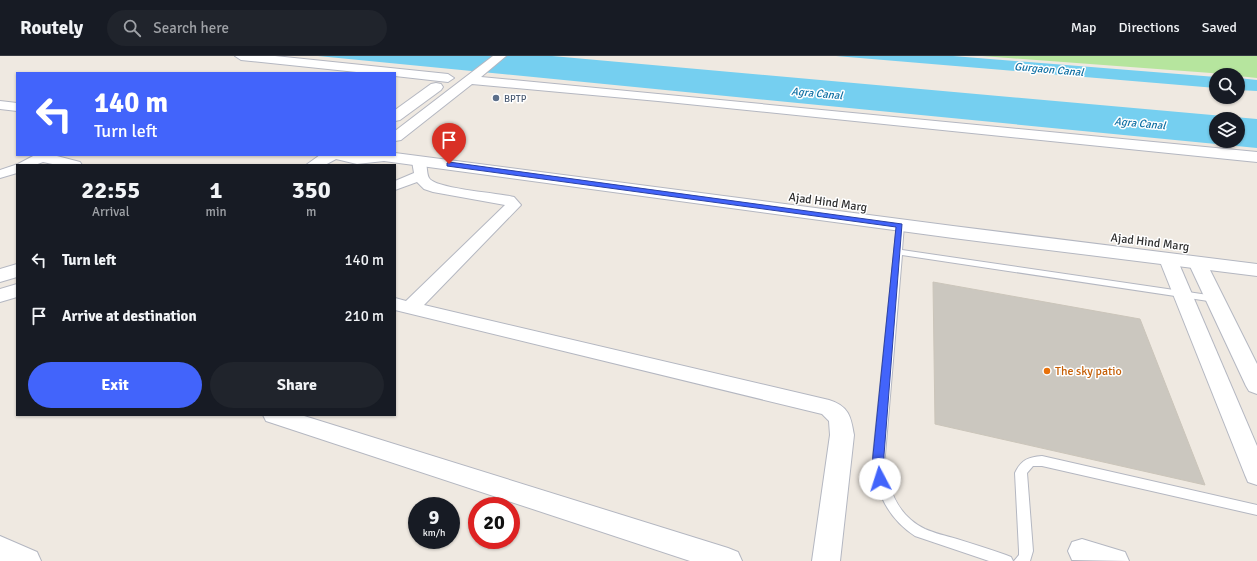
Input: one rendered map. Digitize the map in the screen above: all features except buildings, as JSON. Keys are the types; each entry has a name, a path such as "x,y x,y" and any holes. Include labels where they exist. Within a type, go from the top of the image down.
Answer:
{"street":[{"path":"241,56 452,75 396,116"},
{"path":"396,143 472,77 500,56"},
{"path":"472,77 1257,157"},
{"path":"0,96 16,98"},
{"path":"0,105 16,108"},
{"name":"Ajad Hind Marg","path":"396,146 545,170 1257,254"},
{"path":"396,148 421,168 423,181 435,188 501,198 509,200 513,205 403,305"},
{"path":"26,164 43,156 71,164"},
{"path":"316,164 329,156"},
{"path":"342,156 358,162 371,156"},
{"path":"2,174 16,168"},
{"path":"396,185 421,168 545,170 900,225 1257,270"},
{"path":"1168,259 1257,475"},
{"path":"1197,262 1257,386"},
{"path":"0,276 16,270"},
{"path":"0,296 16,290"},
{"path":"403,305 829,408 840,418 842,435 826,561"},
{"path":"277,416 728,561"},
{"path":"0,548 27,561"},
{"path":"1082,551 1115,561"}],"lane":[{"path":"900,225 878,455 878,471 882,487 891,506 902,519 919,532 1006,561"},
{"path":"898,252 1215,299"},
{"path":"1021,561 1025,558 1026,551 1021,472 1024,466 1031,461 1042,462 1257,510"}],"green space":[{"path":"982,56 1257,56 1257,78 1245,77 1245,68 1209,68 1209,73"}],"water":[{"name":"Agra Canal","path":"318,56 552,56 1209,115 1209,143"},
{"name":"Gurgaon Canal","path":"836,56 953,56 1209,76 1209,87"},
{"path":"1245,79 1257,80 1257,91 1245,90"},
{"path":"1245,118 1257,119 1257,148 1245,147"}],"place":[{"name":"BPTP","path":"496,98"},
{"name":"The sky patio","path":"1047,371"}],"route":[{"path":"449,164 900,225 878,455 878,471 880,479"}]}
